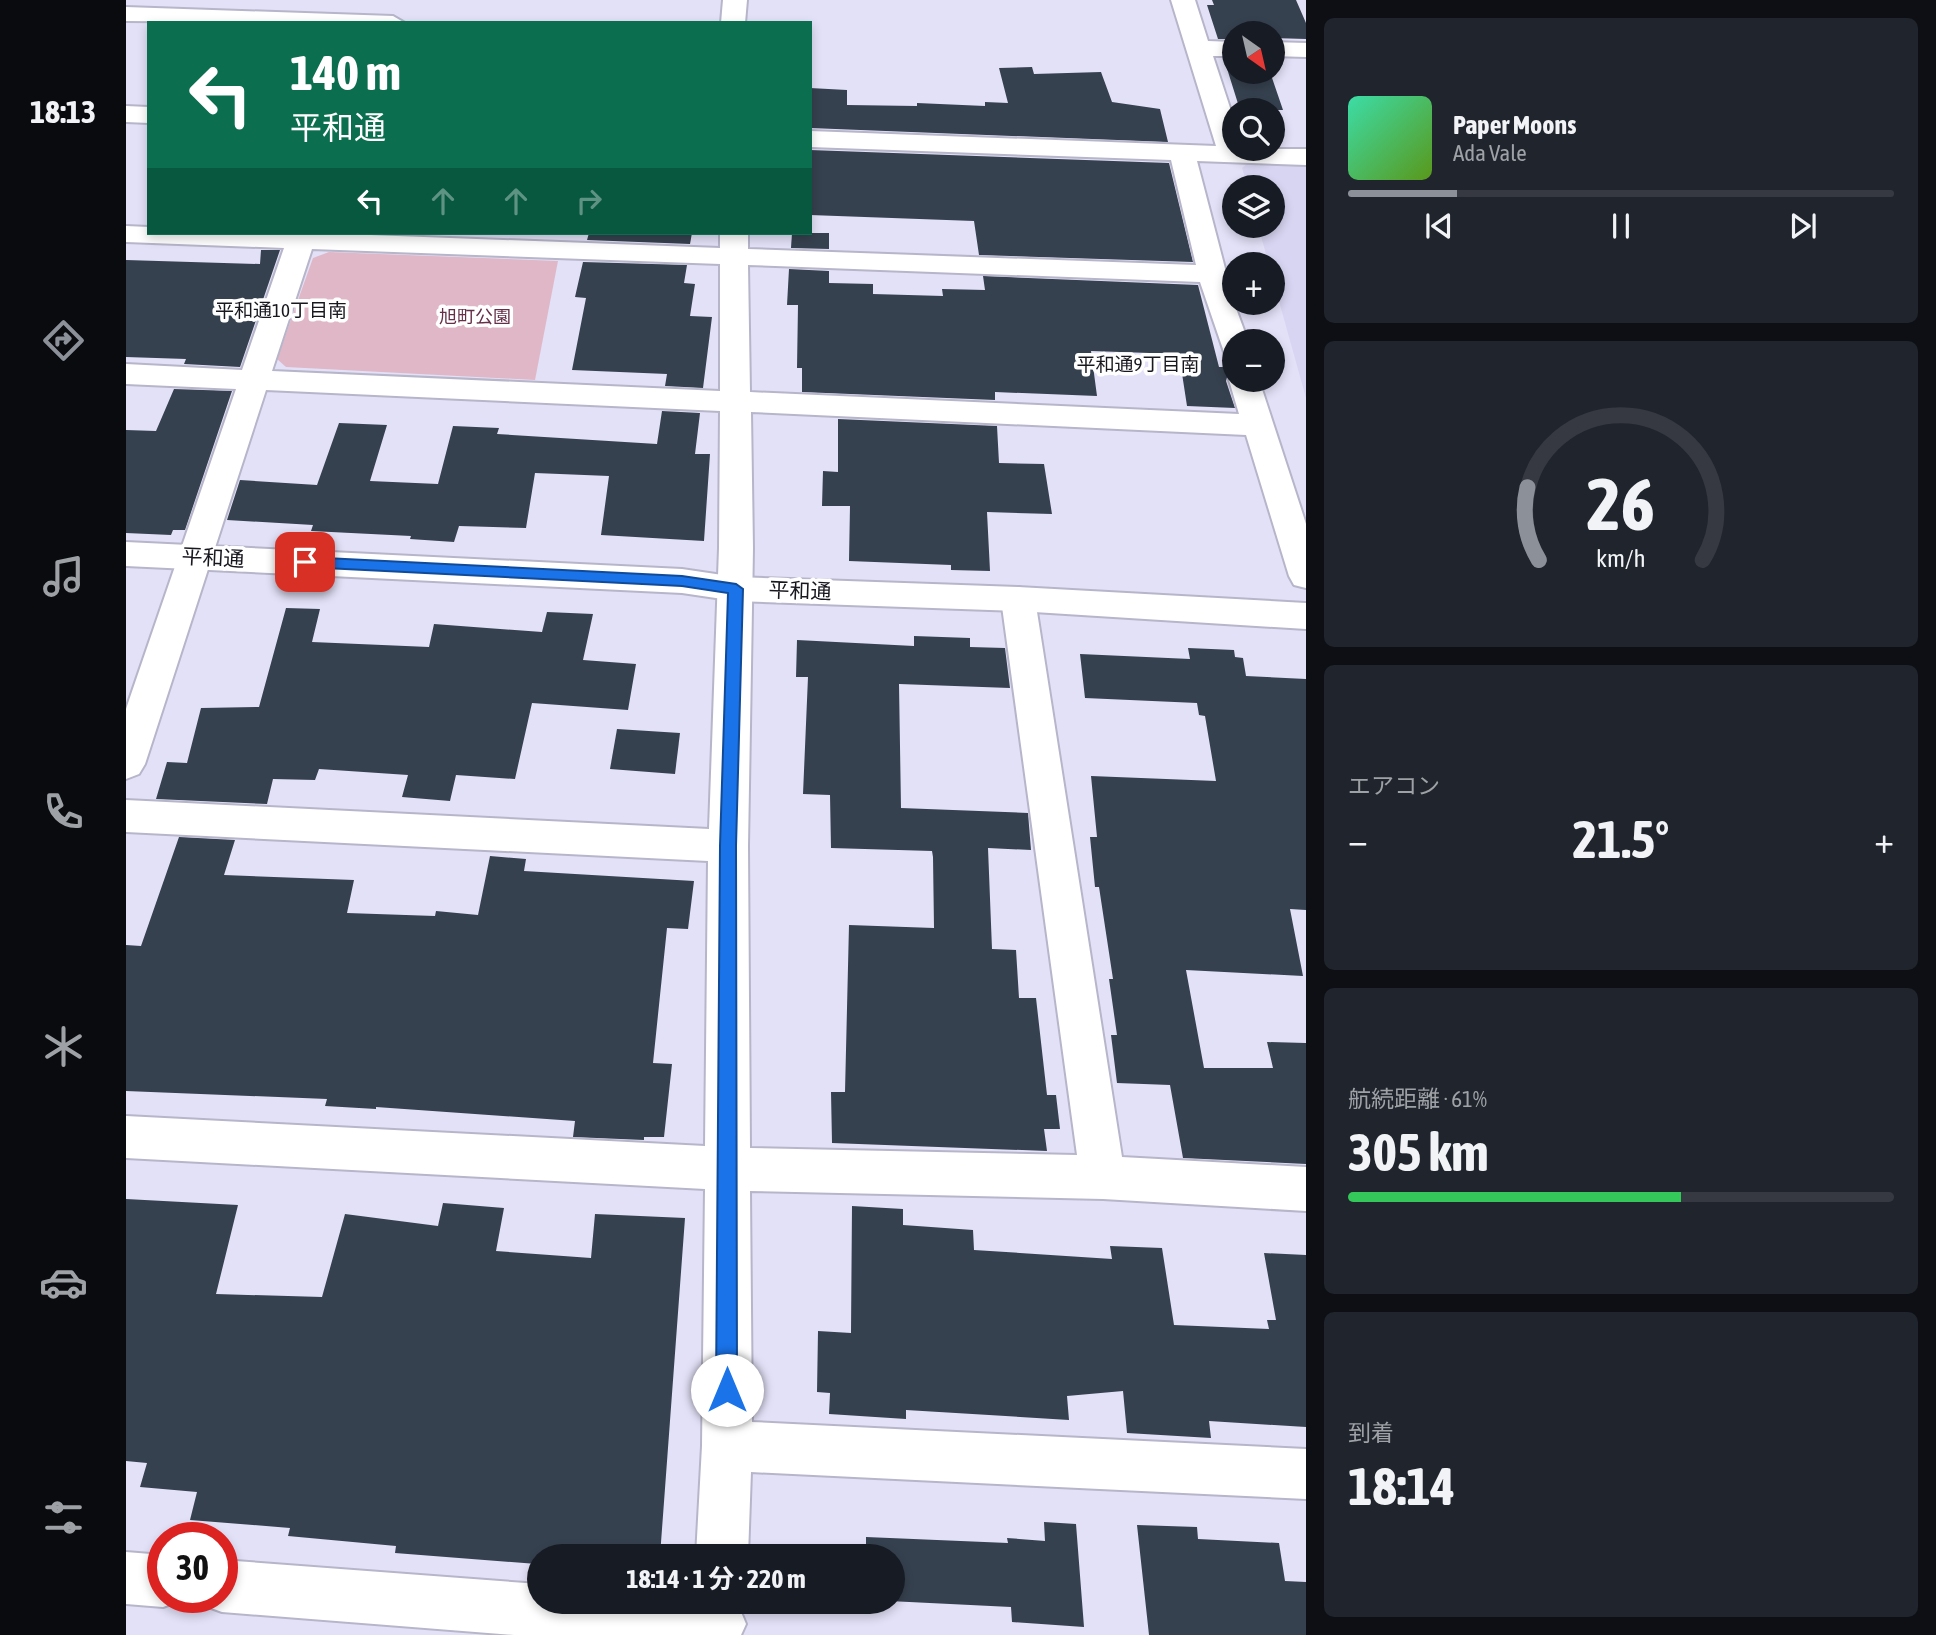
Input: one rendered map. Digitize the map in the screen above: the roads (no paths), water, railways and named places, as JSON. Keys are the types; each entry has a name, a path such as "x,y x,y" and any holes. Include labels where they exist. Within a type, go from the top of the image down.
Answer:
{"street":[{"path":"379,21 385,0"},
{"path":"733,21 735,0"},
{"path":"1183,0 1222,124"},
{"path":"126,14 347,21"},
{"path":"1198,48 1222,48"},
{"path":"1285,49 1306,50"},
{"path":"126,114 147,114"},
{"path":"812,139 1222,155"},
{"path":"1182,153 1212,274 1229,329"},
{"path":"1285,157 1306,158"},
{"path":"126,234 147,234"},
{"path":"184,235 735,244 1212,274"},
{"path":"126,764 197,557 301,237"},
{"path":"723,1544 727,1446 728,846 736,589 735,244"},
{"path":"126,374 1258,425"},
{"path":"1248,392 1306,576"},
{"name":"平和通","path":"126,554 682,581 736,589 1018,599 1306,616"},
{"path":"1018,599 1103,1177"},
{"path":"126,816 728,846"},
{"path":"126,1137 727,1169 1103,1177 1306,1189"},
{"path":"727,1446 1306,1475"},
{"path":"126,1578 147,1580"},
{"path":"238,1587 719,1620"}],"district":[{"name":"平和通10丁目南","path":"281,310"},
{"name":"平和通9丁目南","path":"1138,364"}],"park label":[{"name":"旭町公園","path":"475,317"}]}
